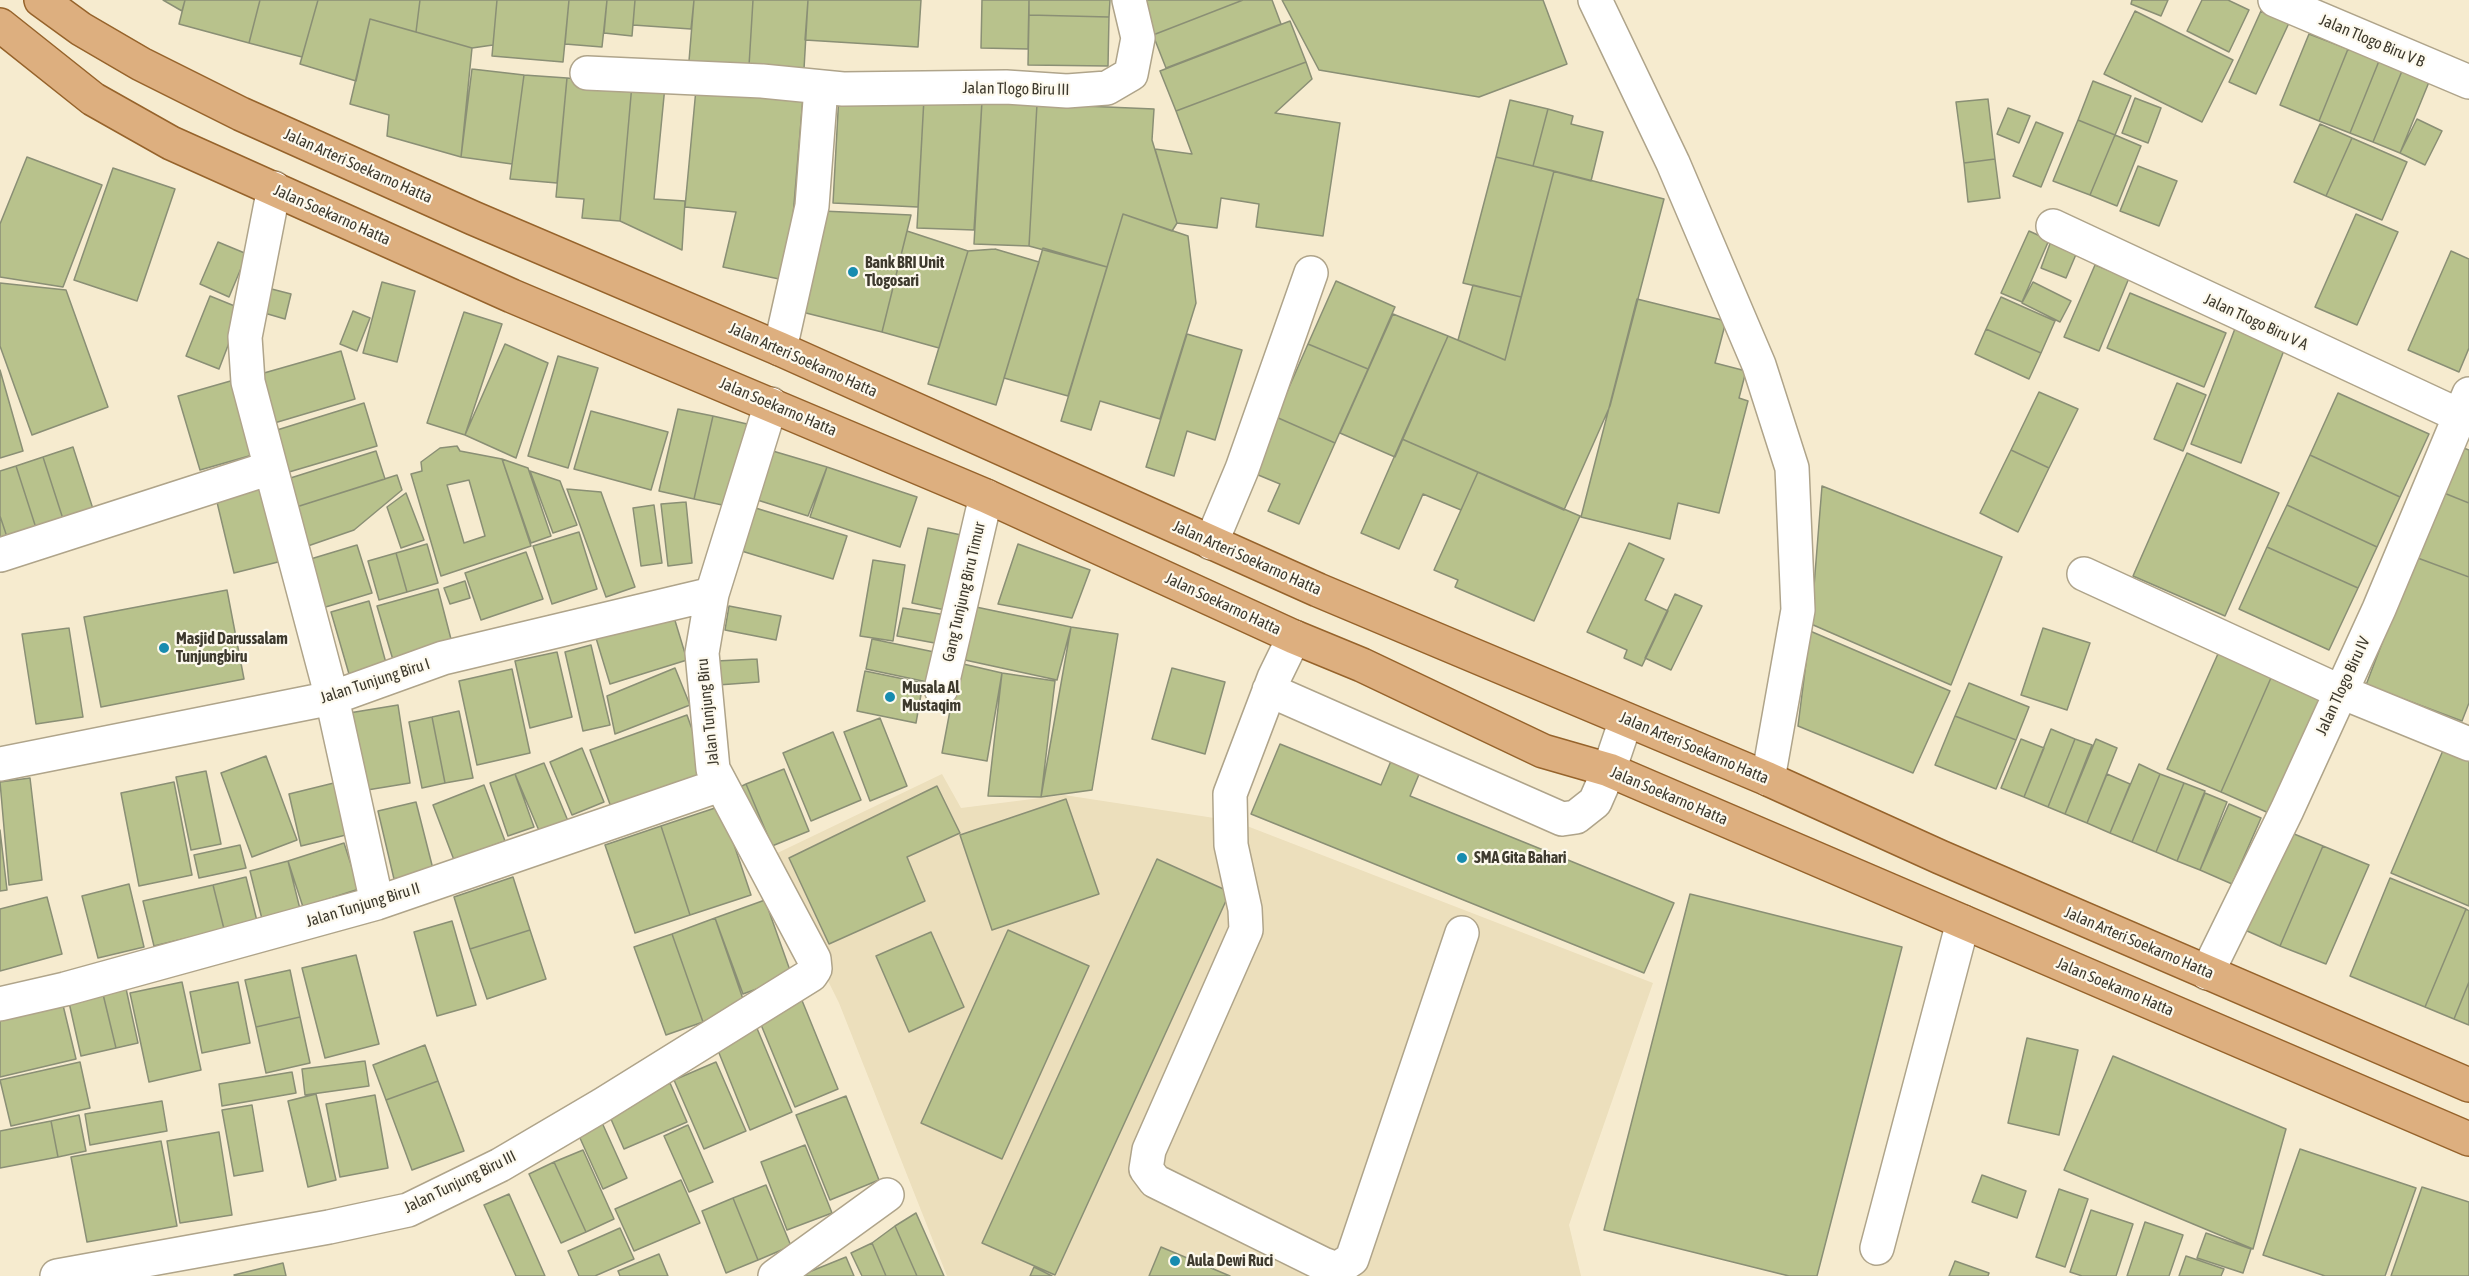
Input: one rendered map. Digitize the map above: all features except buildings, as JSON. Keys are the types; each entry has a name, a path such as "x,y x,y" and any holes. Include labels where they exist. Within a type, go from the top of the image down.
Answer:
{"main road":[{"name":"Jalan Arteri Soekarno Hatta","path":"41,0 81,29 141,64 241,114 473,218 780,349 1318,590 1768,779 2207,973 2469,1085"},
{"name":"Jalan Soekarno Hatta","path":"0,25 22,46 93,99 171,143 512,296 986,496 1294,637 1362,665 1543,751 1609,770 2469,1139"},
{"path":"1294,637 1318,590"}],"street":[{"name":"Jalan Tlogo Biru III","path":"588,73 821,87 1006,87 1067,91 1107,88 1131,74 1138,38 1129,0"},
{"path":"1595,0 1673,163 1759,365 1791,468 1798,610 1768,779"},
{"name":"Jalan Tlogo Biru V B","path":"2275,0 2469,82"},
{"path":"780,349 812,206 821,87"},
{"path":"274,188 245,337 248,382 332,698 377,903"},
{"name":"Jalan Tlogo Biru V A","path":"2053,226 2466,410"},
{"path":"1211,543 1242,469 1311,273"},
{"name":"Jalan Tunjung Biru","path":"771,404 712,594 702,653 713,769 814,959 815,969"},
{"name":"Jalan Tlogo Biru IV","path":"2207,973 2287,810 2339,691 2379,609 2466,410"},
{"path":"0,555 270,468"},
{"name":"Gang Tunjung Biru Timur","path":"941,689 986,496"},
{"path":"2084,574 2339,691 2469,744"},
{"name":"Jalan Tunjung Biru I","path":"0,764 332,698 442,658 712,594"},
{"path":"1294,637 1269,690 1230,794 1231,845 1245,909 1246,930 1149,1150 1146,1169 1155,1181 1323,1264 1337,1269 1352,1259 1462,933"},
{"path":"1269,690 1562,819 1576,817 1595,802 1626,720"},
{"name":"Jalan Tunjung Biru II","path":"0,1004 65,989 377,903 720,785"},
{"path":"1877,1248 1963,922"},
{"name":"Jalan Tunjung Biru III","path":"57,1276 329,1227 408,1210 500,1165 602,1105 805,981 815,969"},
{"path":"775,1276 887,1195"}],"shaded area":[{"path":"942,774 961,808 1064,795 1234,821 1653,983 1569,1225 1581,1276 947,1276 839,1003 767,858"}],"place":[{"name":"Bank BRI Unit Tlogosari","path":"853,272"},
{"name":"Masjid Darussalam Tunjungbiru","path":"164,648"},
{"name":"Musala Al Mustaqim","path":"890,697"},
{"name":"SMA Gita Bahari","path":"1462,858"},
{"name":"Aula Dewi Ruci","path":"1175,1261"}]}
